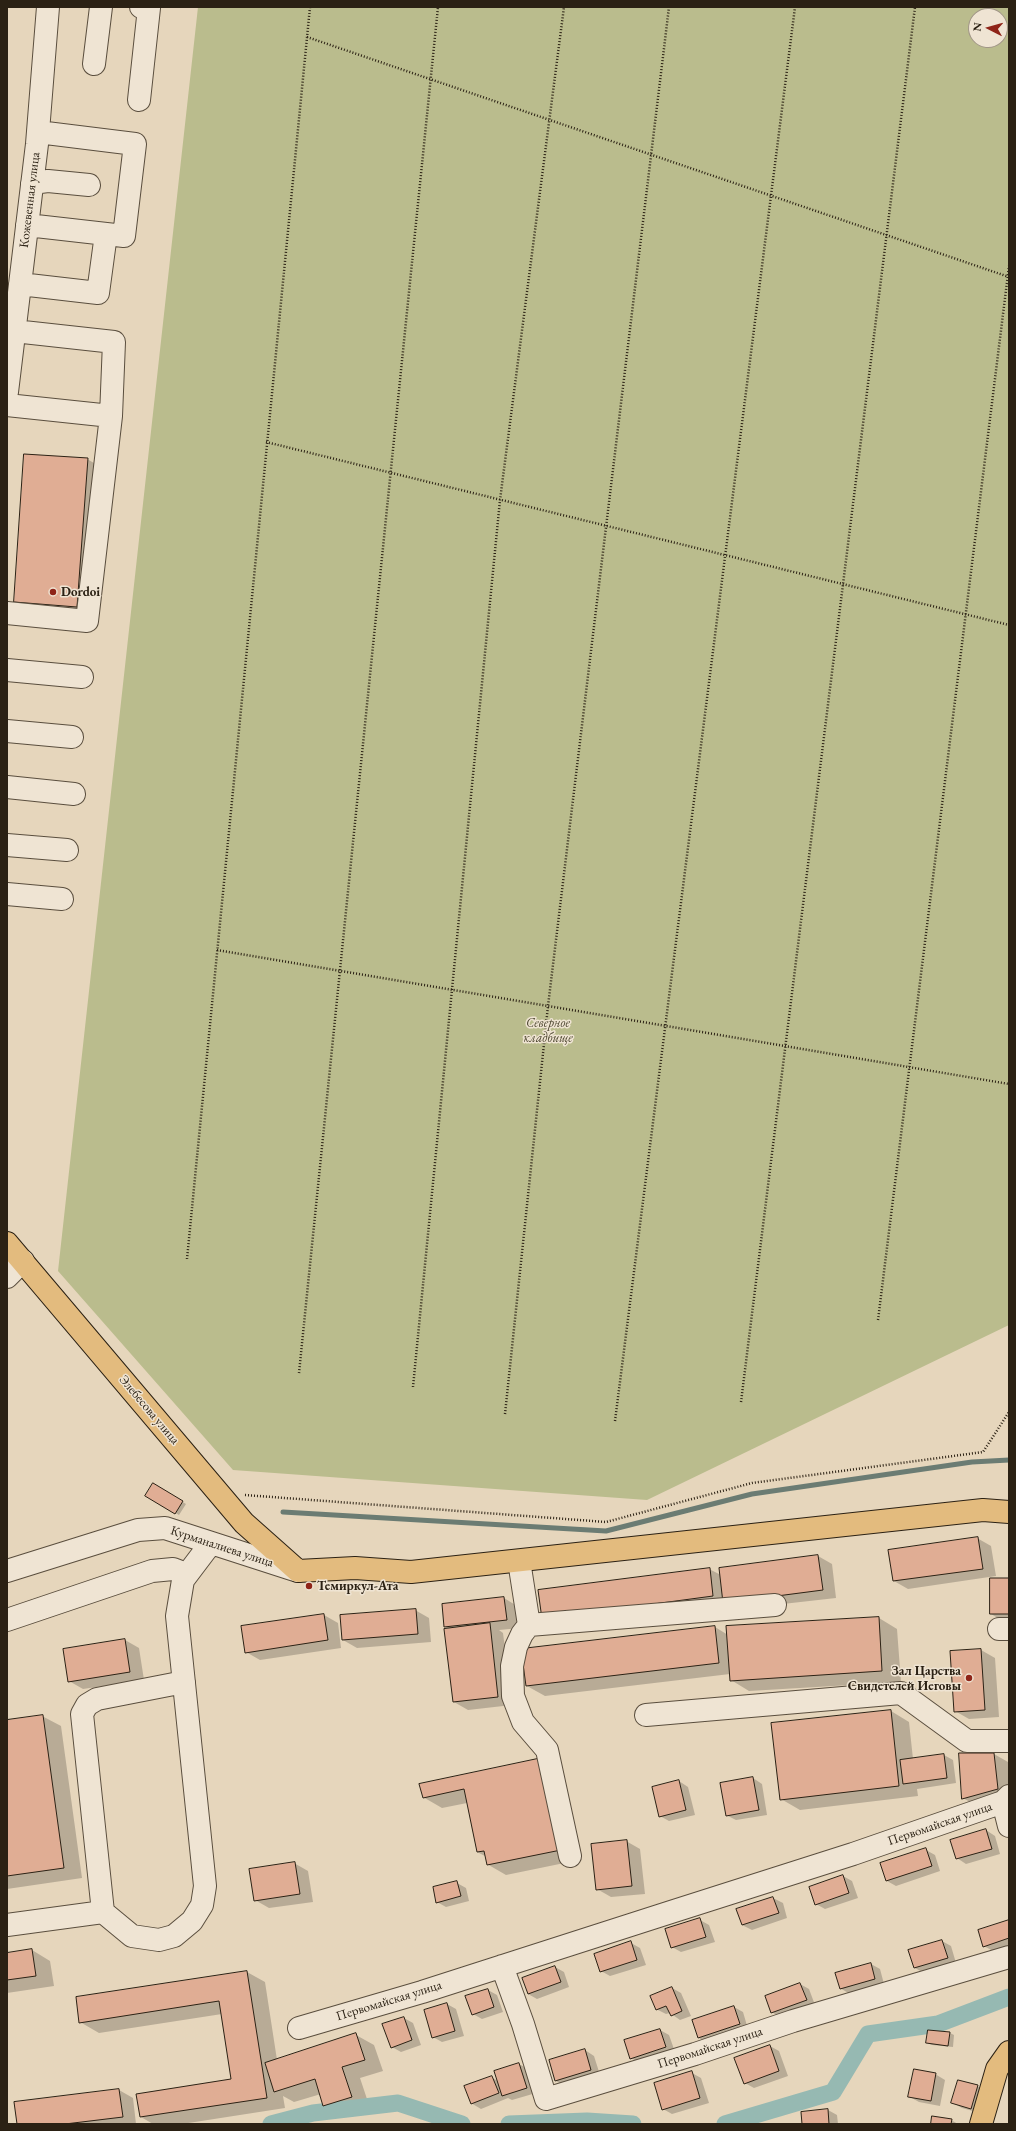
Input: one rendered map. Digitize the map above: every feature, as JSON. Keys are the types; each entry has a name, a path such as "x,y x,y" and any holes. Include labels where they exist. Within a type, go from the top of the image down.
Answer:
{"main road":[{"name":"Элебесова улица","path":"7,1243 244,1523 298,1571"},
{"path":"298,1571 355,1568 411,1572 983,1510 1009,1512"},
{"path":"981,2124 997,2069 1009,2052"}],"street":[{"name":"Кожевенная улица","path":"7,392 38,132 48,7"},
{"path":"94,64 101,7"},
{"path":"139,100 149,8 141,7"},
{"path":"27,225 124,236 135,144 38,132"},
{"path":"32,183 48,181 89,185"},
{"path":"20,284 98,293 106,234"},
{"path":"7,613 87,621 111,416 114,342 14,331"},
{"path":"7,405 111,416"},
{"path":"7,670 82,676"},
{"path":"7,731 72,737"},
{"path":"7,788 74,794"},
{"path":"7,845 67,850"},
{"path":"7,894 62,899"},
{"path":"7,1277 23,1261"},
{"name":"Курманалиева улица","path":"7,1571 138,1530 165,1528 298,1571"},
{"path":"184,1682 97,1699 87,1705 82,1714 103,1912 132,1936 159,1940 174,1936 192,1921 202,1905 205,1886 184,1682 177,1616 178,1600 186,1574 211,1543"},
{"path":"519,1561 529,1625 516,1647 513,1660 513,1696 523,1722 547,1750 570,1856"},
{"path":"7,1620 152,1571 173,1569 186,1574"},
{"path":"529,1625 775,1605"},
{"path":"646,1715 901,1693 967,1741 1009,1741"},
{"path":"1006,1799 1009,1826"},
{"name":"Первомайская улица","path":"298,2028 422,1992 853,1854 1006,1799"},
{"path":"7,1925 103,1912"},
{"name":"Первомайская улица","path":"502,1966 523,2024 546,2099 793,2021 1009,1957"}],"path":[{"path":"187,1258 266,442 310,7"},
{"path":"299,1373 438,7"},
{"path":"413,1387 500,500 564,7"},
{"path":"505,1414 548,1006 669,7"},
{"path":"615,1421 795,7"},
{"path":"741,1402 915,7"},
{"path":"307,37 1008,277"},
{"path":"878,1320 1009,266"},
{"path":"266,442 1009,625"},
{"path":"217,950 1009,1084"},
{"path":"240,1494 606,1522 752,1483 983,1452 1009,1412"}],"green space":[{"name":"Северное кладбище","path":"198,7 1009,7 1009,1325 647,1500 233,1470 58,1271"}],"building":[{"path":"24,454 88,458 77,607 14,602"},
{"path":"153,1483 183,1501 175,1514 145,1496"},
{"path":"978,1537 983,1569 893,1581 888,1550"},
{"path":"818,1555 823,1590 723,1603 719,1568"},
{"path":"710,1568 713,1596 542,1619 538,1590"},
{"path":"990,1578 1009,1578 1009,1614 990,1614"},
{"path":"504,1597 507,1620 444,1627 442,1604"},
{"path":"416,1609 418,1634 342,1640 340,1615"},
{"path":"324,1614 328,1640 245,1653 241,1626"},
{"path":"879,1617 882,1671 730,1681 726,1626"},
{"path":"490,1623 498,1697 453,1702 444,1629"},
{"path":"715,1626 719,1663 526,1686 521,1649"},
{"path":"125,1639 130,1672 68,1682 63,1649"},
{"path":"981,1649 985,1710 954,1712 950,1651"},
{"path":"891,1710 899,1786 780,1800 771,1723"},
{"path":"43,1715 64,1868 7,1876 7,1720"},
{"path":"959,1753 994,1753 998,1789 962,1799"},
{"path":"944,1754 947,1778 903,1784 900,1760"},
{"path":"542,1758 561,1850 487,1865 484,1851 477,1852 464,1789 423,1798 419,1784"},
{"path":"753,1777 759,1810 726,1816 720,1783"},
{"path":"679,1780 686,1810 659,1817 652,1787"},
{"path":"986,1829 992,1849 956,1859 950,1840"},
{"path":"627,1840 632,1886 596,1890 591,1844"},
{"path":"926,1848 932,1866 886,1881 880,1863"},
{"path":"295,1862 300,1894 254,1901 249,1869"},
{"path":"843,1875 849,1893 815,1905 809,1887"},
{"path":"457,1881 461,1896 436,1903 433,1887"},
{"path":"773,1897 779,1913 742,1925 736,1909"},
{"path":"700,1918 706,1937 671,1948 665,1929"},
{"path":"1009,1920 1009,1938 983,1947 978,1930"},
{"path":"942,1940 948,1958 914,1968 908,1950"},
{"path":"631,1941 637,1960 600,1972 594,1954"},
{"path":"32,1949 36,1976 7,1980 7,1953"},
{"path":"871,1963 875,1979 840,1989 835,1973"},
{"path":"555,1966 561,1982 528,1994 522,1978"},
{"path":"247,1971 267,2098 140,2117 136,2094 231,2079 219,2001 79,2023 76,1997"},
{"path":"800,1983 807,2000 771,2013 765,1996"},
{"path":"672,1987 682,2011 671,2016 666,2006 656,2010 650,1996"},
{"path":"488,1989 494,2007 472,2015 465,1996"},
{"path":"447,2003 455,2031 432,2038 424,2010"},
{"path":"734,2006 740,2024 698,2038 692,2020"},
{"path":"404,2017 412,2040 391,2048 382,2024"},
{"path":"660,2029 666,2047 630,2059 624,2040"},
{"path":"928,2030 950,2032 948,2046 926,2043"},
{"path":"356,2033 365,2060 342,2067 352,2097 323,2106 315,2079 274,2092 265,2063"},
{"path":"770,2045 779,2071 744,2084 734,2058"},
{"path":"585,2049 591,2070 555,2081 549,2060"},
{"path":"519,2063 527,2088 502,2096 494,2071"},
{"path":"914,2069 936,2073 931,2101 908,2097"},
{"path":"692,2071 700,2098 662,2110 654,2083"},
{"path":"492,2076 499,2093 471,2104 464,2086"},
{"path":"958,2080 978,2085 971,2109 951,2103"},
{"path":"119,2089 123,2117 65,2124 17,2124 14,2102"},
{"path":"828,2109 829,2124 802,2124 801,2112"},
{"path":"932,2116 952,2119 951,2124 931,2124"}],"waterway":[{"path":"283,1512 606,1531 752,1494 972,1462 1009,1460"},
{"path":"725,2124 833,2092 868,2034 938,2024 1009,1997"},
{"path":"271,2124 313,2113 398,2103 462,2124"},
{"path":"509,2124 587,2121 633,2124"}],"place":[{"name":"Dordoi","path":"53,592"},
{"name":"Темиркул-Ата","path":"309,1586"},
{"name":"Зал Царства Свидетелей Иеговы","path":"969,1678"}]}
